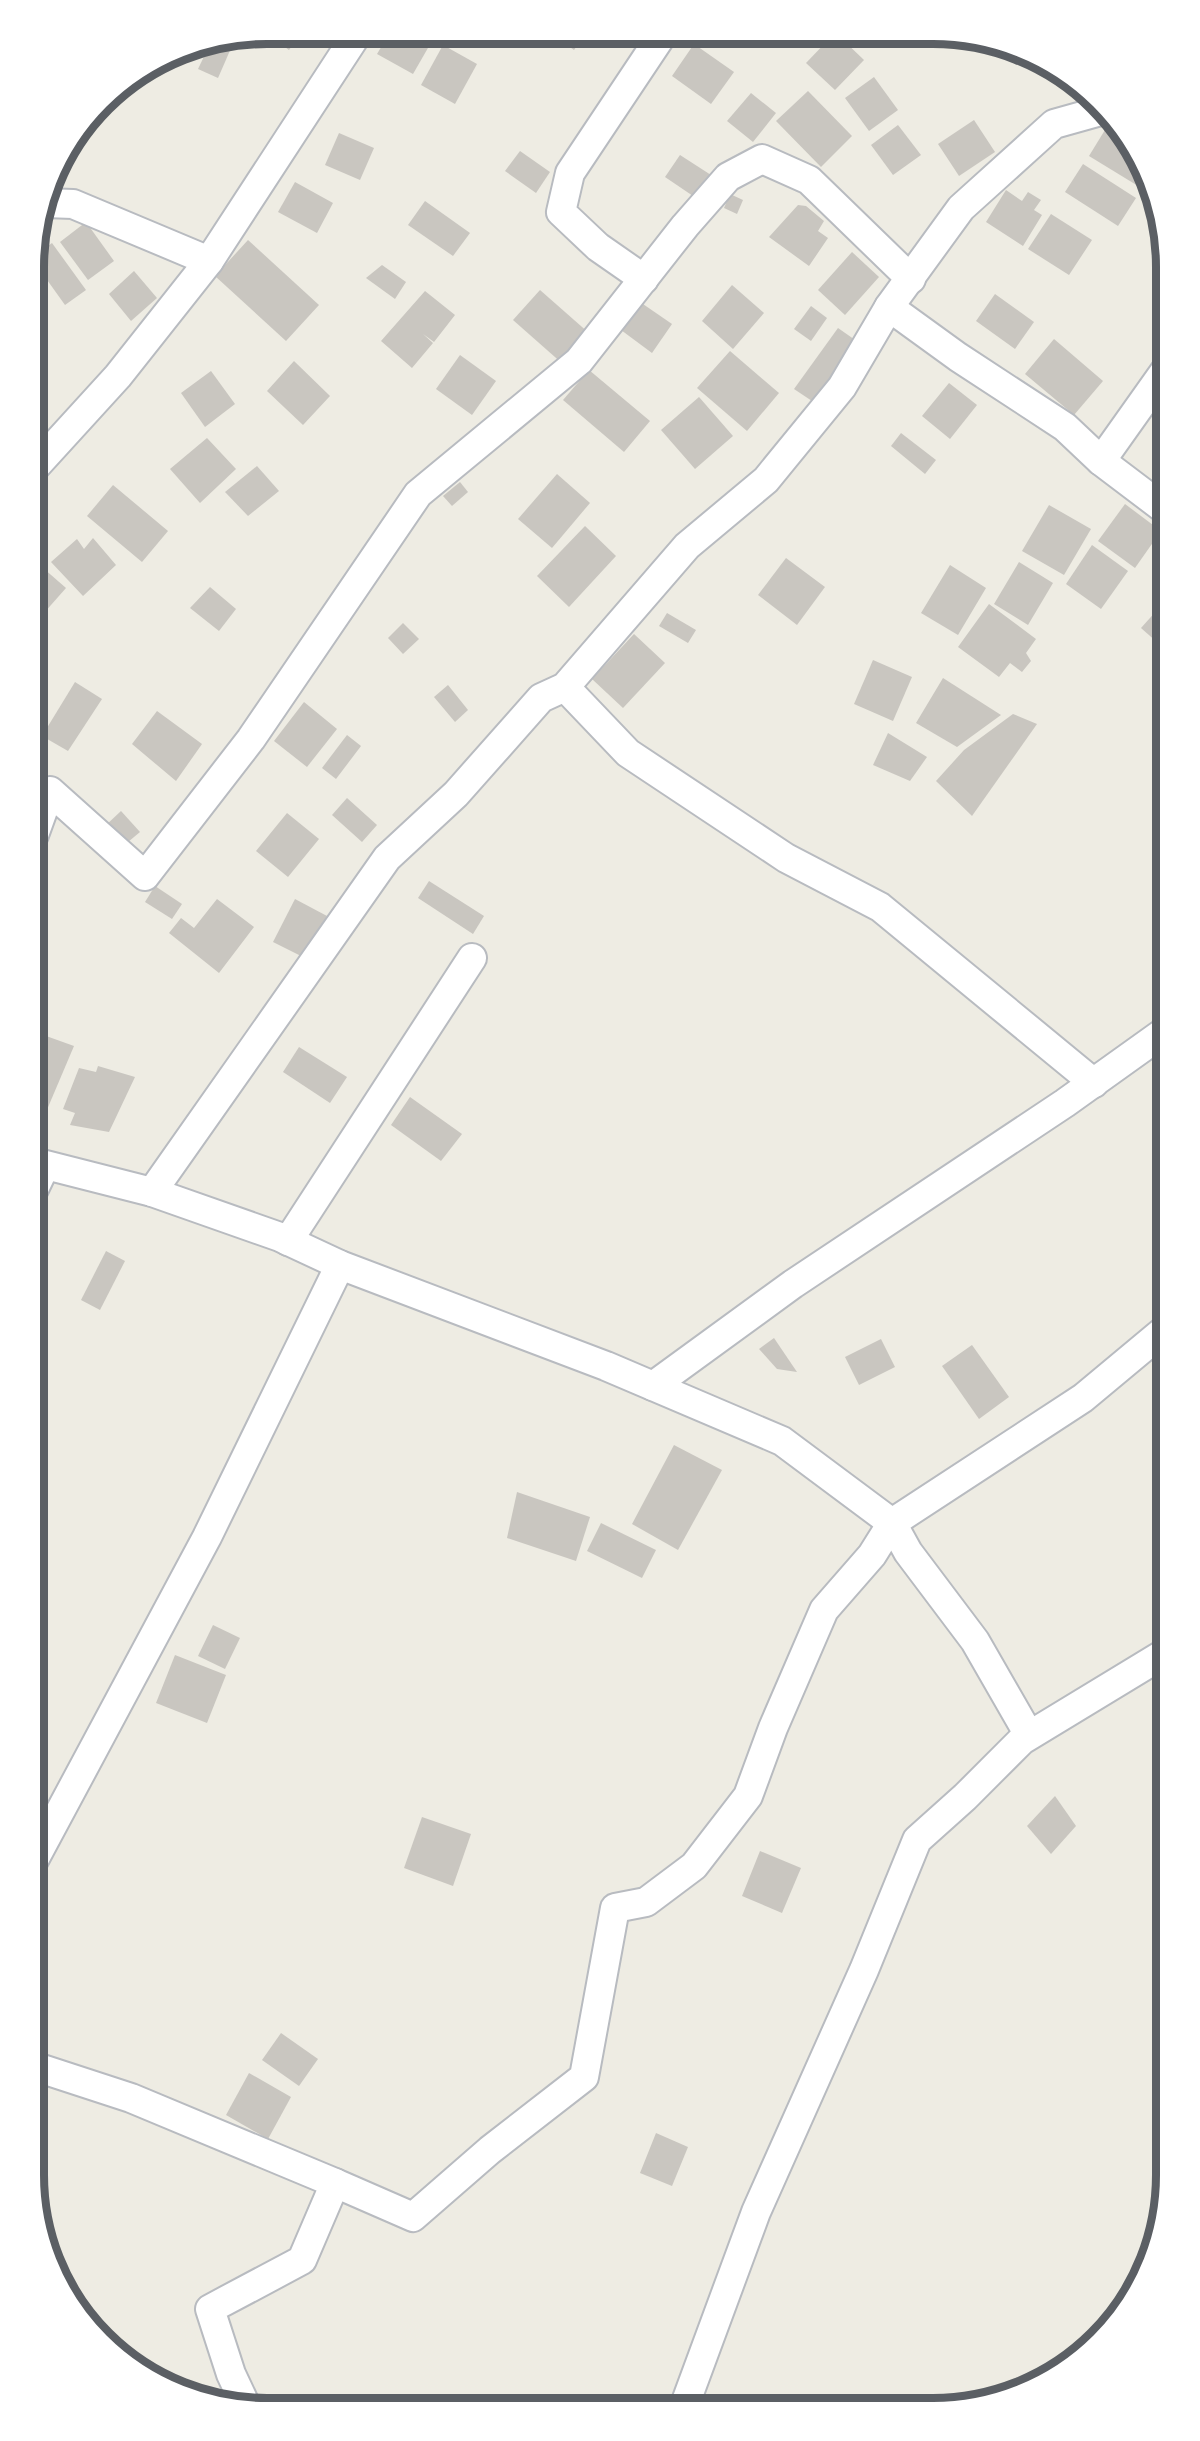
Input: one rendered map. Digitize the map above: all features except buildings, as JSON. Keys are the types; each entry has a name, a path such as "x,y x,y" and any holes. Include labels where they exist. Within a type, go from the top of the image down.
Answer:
{"street":[{"path":"44,457 118,376 209,261 350,44"},
{"path":"644,279 598,247 561,212 570,173 656,44"},
{"path":"152,1192 387,858 456,794 541,698 565,687 687,546 766,480 842,387 889,307 912,279 961,208 1054,124 1095,113"},
{"path":"44,786 145,876 251,739 418,494 579,361 728,177 762,159 809,180 912,279"},
{"path":"52,203 73,204 209,261"},
{"path":"889,307 958,357 1065,427 1101,461 1156,503"},
{"path":"1101,461 1156,384"},
{"path":"565,687 628,753 786,858 880,908 1094,1083"},
{"path":"288,1241 471,958"},
{"path":"653,1386 793,1284 1094,1083 1156,1038"},
{"path":"44,1174 152,1192 288,1241 340,1265 653,1386 782,1441 892,1523 908,1552 975,1641 1029,1735"},
{"path":"44,1841 207,1537 340,1265"},
{"path":"44,2070 131,2098 413,2217 490,2150 584,2077 615,1908 646,1902 694,1866 748,1796 773,1728 824,1610 872,1555 892,1523 1083,1398 1156,1337"},
{"path":"687,2398 756,2212 864,1970 917,1840 1029,1735 1156,1659"},
{"path":"241,2396 231,2374 210,2309 302,2260 335,2184"}]}
